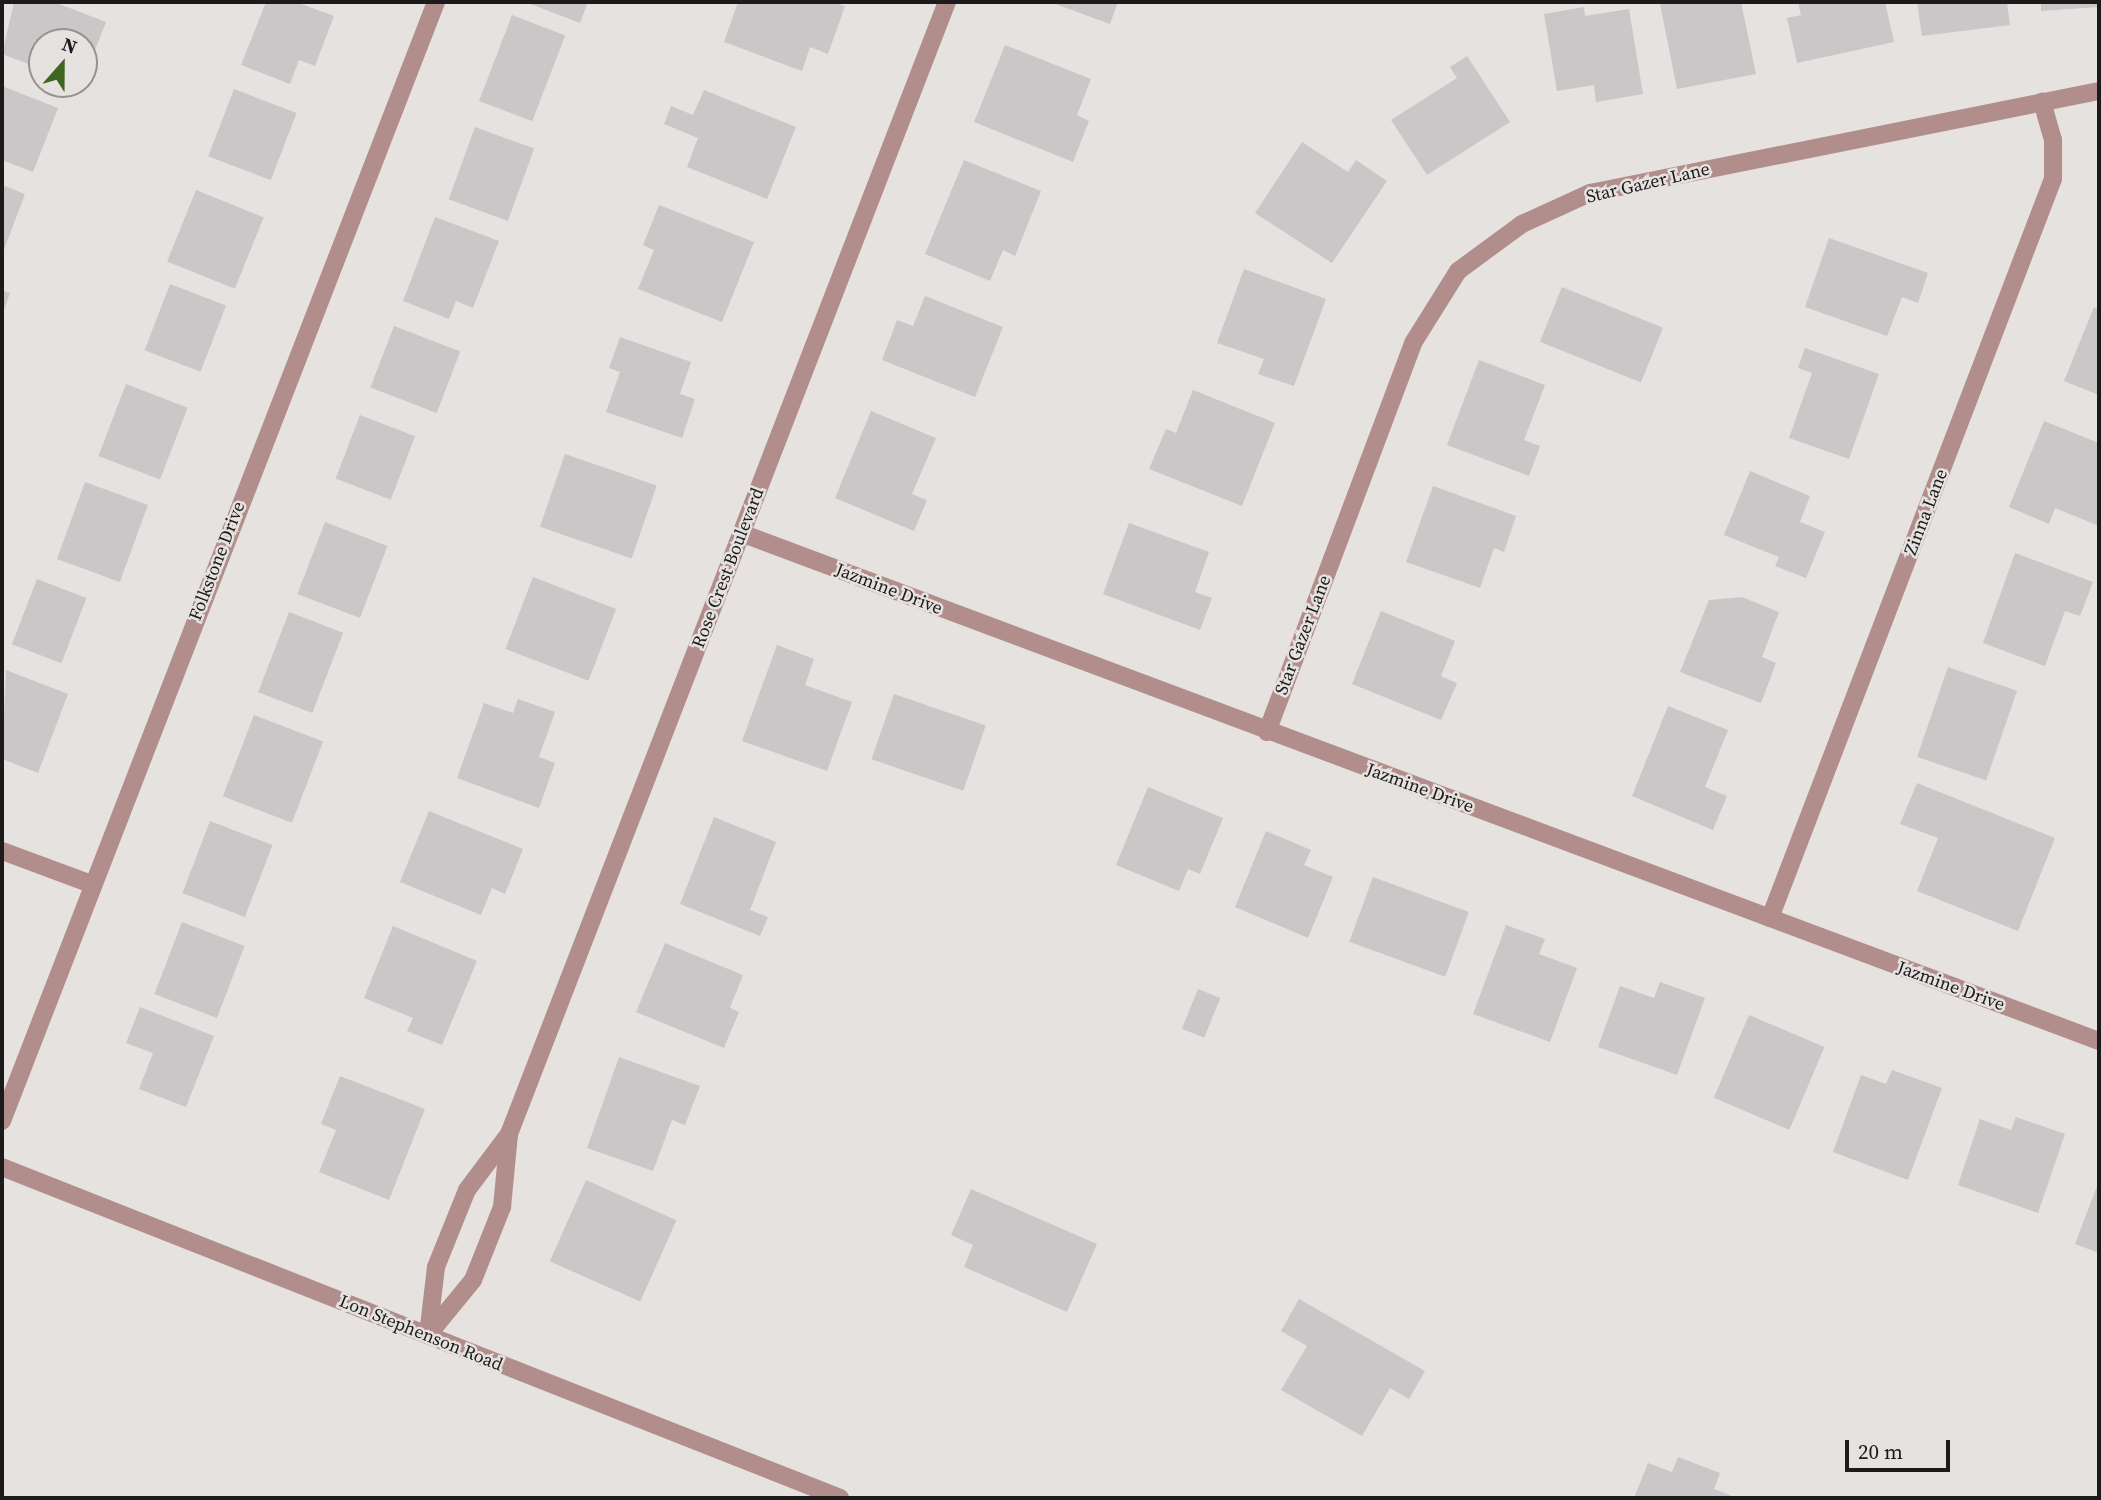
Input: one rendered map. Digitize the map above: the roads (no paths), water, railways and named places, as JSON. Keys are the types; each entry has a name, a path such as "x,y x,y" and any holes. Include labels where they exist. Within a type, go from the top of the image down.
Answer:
{"street":[{"name":"Folkstone Drive","path":"2,1121 90,884 436,2"},
{"name":"Rose Crest Boulevard","path":"428,1335 473,1280 497,1219 509,1134 947,2"},
{"name":"Star Gazer Lane","path":"1267,732 1413,343 1458,271 1522,224 1590,193 2099,91"},
{"name":"Zinna Lane","path":"1770,918 2053,179 2053,140 2042,102"},
{"name":"Jazmine Drive","path":"741,533 2099,1041"},
{"path":"2,851 90,884"},
{"name":"Rose Crest Boulevard","path":"428,1335 436,1267 467,1190 509,1134"},
{"name":"Lon Stephenson Road","path":"2,1167 840,1498"}]}
